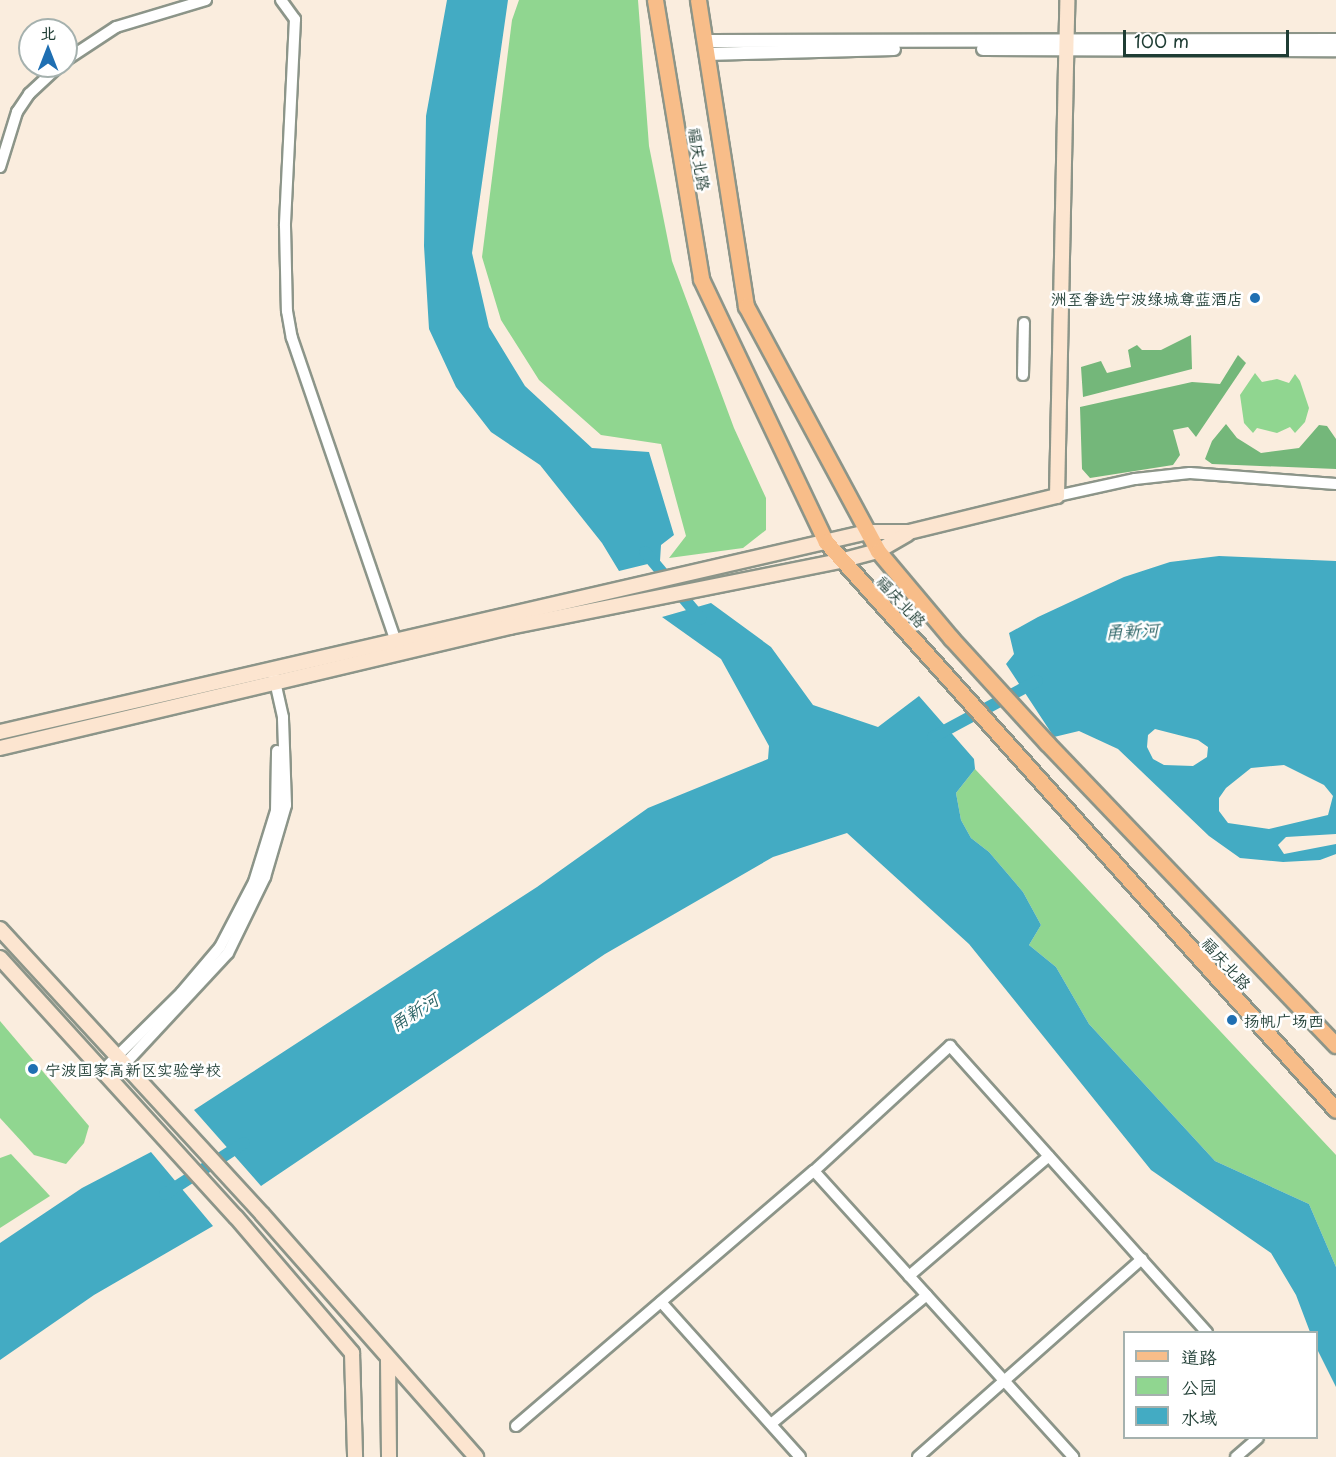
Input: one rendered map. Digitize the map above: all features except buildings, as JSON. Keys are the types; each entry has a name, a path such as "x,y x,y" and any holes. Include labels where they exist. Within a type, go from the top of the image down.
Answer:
{"main road":[{"name":"福庆北路","path":"655,0 701,279 826,542 840,561 1027,763 1336,1110"},
{"name":"福庆北路","path":"698,0 746,306 878,551 951,638 1047,743 1336,1045"},
{"path":"0,748 642,584 867,532 909,532 1057,496 1067,0"},
{"path":"398,647 703,591 840,561 878,551 909,532"},
{"path":"0,732 271,677"},
{"path":"0,929 255,1206 388,1360 476,1457"},
{"path":"0,958 154,1127 352,1353 355,1457"},
{"path":"388,1360 389,1457"}],"street":[{"path":"78,52 116,27 206,0"},
{"path":"281,0 295,19 285,226 287,311 292,338 398,647"},
{"path":"705,47 929,48 1336,40"},
{"path":"1067,45 1336,50"},
{"path":"0,167 17,112 29,94 46,78"},
{"path":"1023,375 1024,323"},
{"path":"1057,496 1136,479 1190,473 1336,484"},
{"path":"106,1075 121,1061 220,947 254,882 276,810 278,731 271,677"},
{"path":"516,1426 814,1171 950,1046 1206,1331"},
{"path":"909,1276 1049,1156"},
{"path":"814,1171 1073,1457"},
{"path":"918,1457 1142,1259"},
{"path":"771,1424 927,1295"},
{"path":"661,1302 800,1457"},
{"path":"1236,1457 1256,1439"}],"green space":[{"path":"519,0 638,0 649,146 672,261 734,428 766,498 766,530 743,548 669,558 686,536 661,444 601,435 539,380 501,320 482,257 512,20"},
{"path":"1191,335 1192,369 1083,397 1081,367 1101,361 1107,373 1131,367 1128,350 1137,345 1142,350 1161,350"},
{"path":"1238,355 1246,363 1196,437 1188,427 1173,430 1180,455 1173,465 1090,478 1082,469 1080,407 1192,382 1220,384"},
{"path":"1255,373 1262,382 1277,379 1289,383 1295,374 1300,381 1309,408 1305,422 1295,433 1290,427 1277,433 1257,428 1253,433 1244,423 1240,395"},
{"path":"1226,424 1237,438 1261,453 1299,448 1319,425 1327,426 1336,439 1336,469 1212,464 1205,459 1212,441"},
{"path":"975,769 1336,1155 1336,1267 1309,1204 1215,1161 1089,1024 1056,967 1029,945 1041,925 1023,892 989,852 971,838 961,820 956,793"},
{"path":"0,1021 89,1126 84,1143 66,1164 34,1155 0,1118"},
{"path":"11,1154 50,1196 0,1228 0,1158"}],"water":[{"path":"447,0 508,0 472,253 489,327 525,386 592,448 649,452 674,535 661,545 660,561 619,571 602,543 540,465 491,432 456,387 429,329 424,246 426,116"},
{"path":"1219,556 1336,561 1336,834 1286,837 1278,845 1284,854 1336,844 1336,854 1320,860 1283,862 1240,858 1209,836 1118,749 1079,731 1054,737 1006,664 1014,654 1009,633 1124,577 1170,562","holes":["1155,729 1198,740 1208,747 1207,757 1193,766 1164,765 1153,759 1147,747 1148,735","1284,765 1324,785 1333,796 1328,815 1269,829 1228,823 1219,811 1219,798 1226,788 1251,768"]},
{"path":"711,603 771,647 813,705 878,727 919,696 974,759 975,769 956,793 961,820 971,838 989,852 1023,892 1041,925 1029,945 1056,967 1089,1024 1215,1161 1309,1204 1336,1267 1336,1387 1318,1351 1318,1331 1310,1331 1296,1295 1271,1253 1151,1170 969,944 847,833 773,857 605,954 261,1186 194,1110 537,887 648,808 768,759 769,746 721,659 662,617"},
{"path":"151,1152 213,1226 94,1295 0,1360 0,1243 82,1188"}],"waterway":[{"path":"645,552 701,619"},
{"name":"甬新河","path":"933,737 1037,681"},
{"name":"甬新河","path":"165,1194 244,1143"}],"place":[{"name":"洲至奢选宁波绿城尊蓝酒店","path":"1255,298"},
{"name":"扬帆广场西","path":"1232,1020"},
{"name":"宁波国家高新区实验学校","path":"33,1069"}]}
